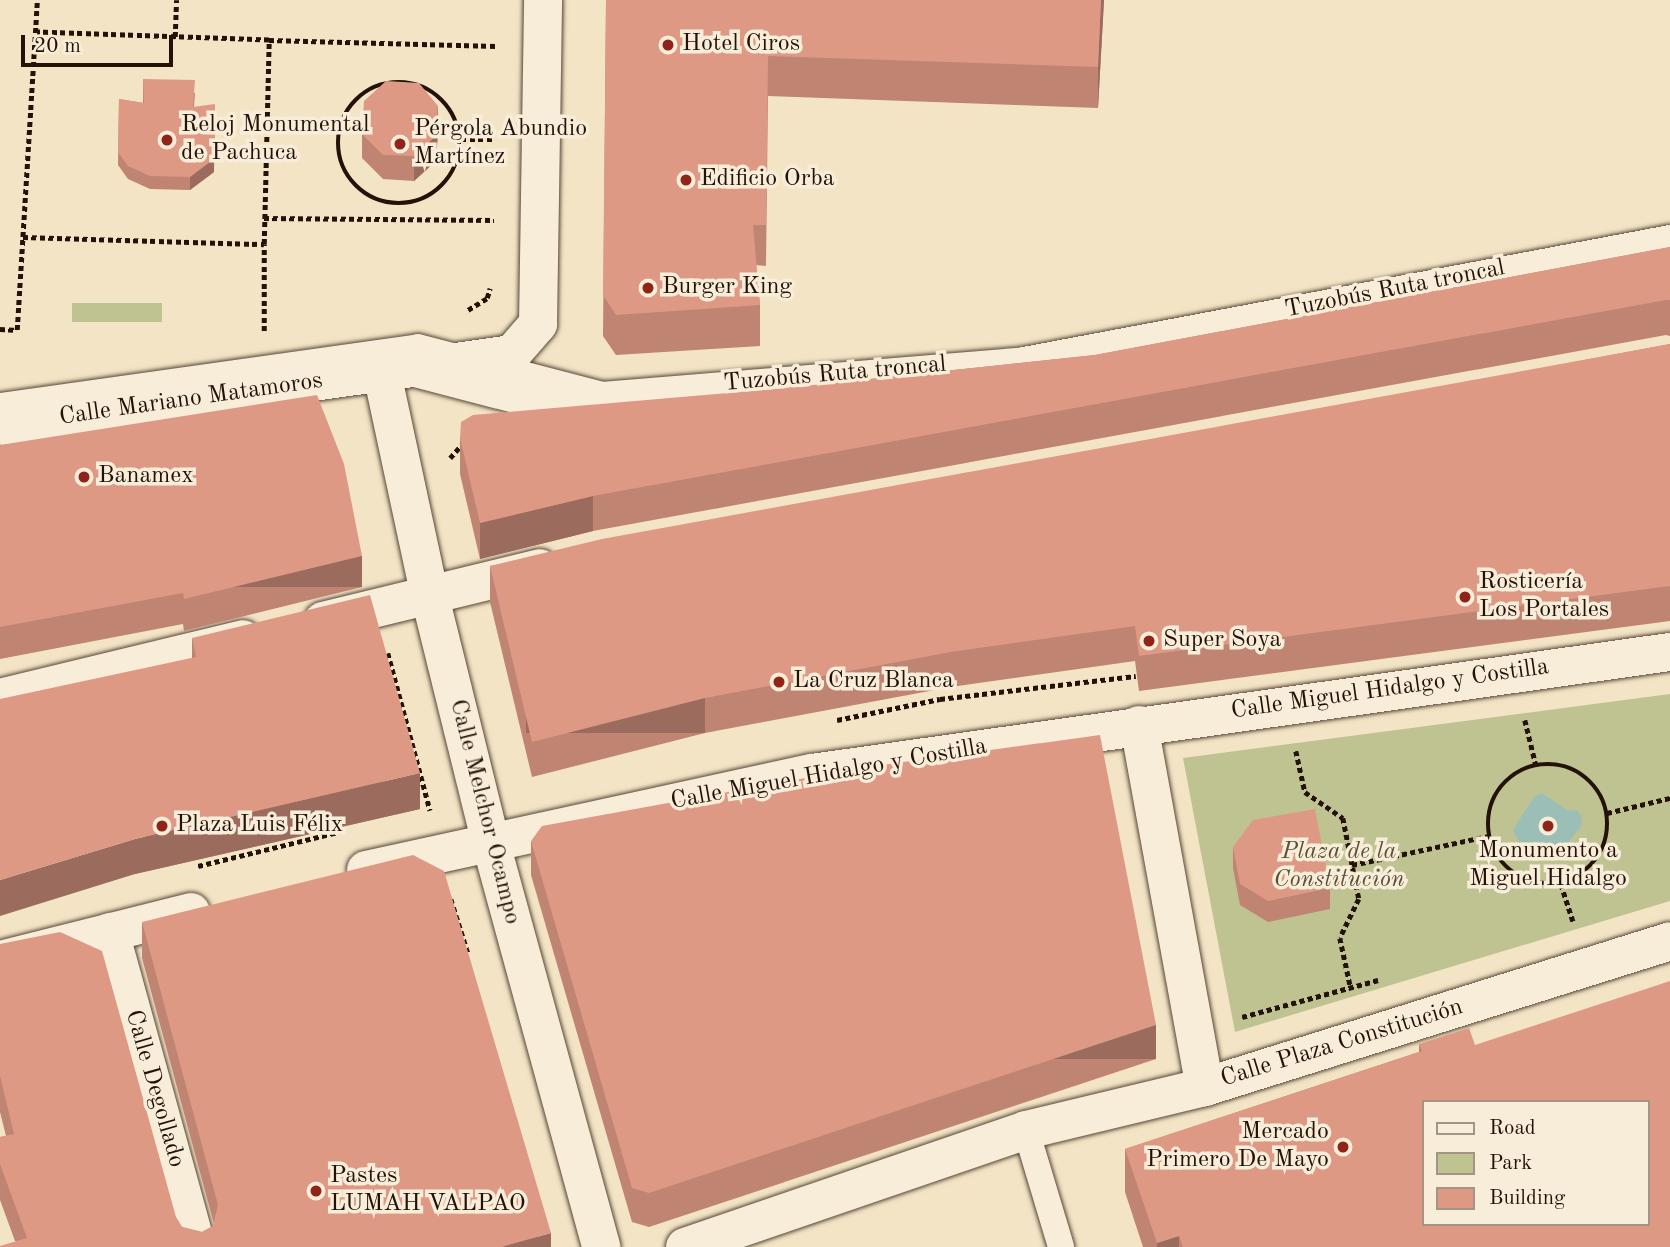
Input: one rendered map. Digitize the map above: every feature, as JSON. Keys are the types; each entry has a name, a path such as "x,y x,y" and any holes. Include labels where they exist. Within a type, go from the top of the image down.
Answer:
{"street":[{"name":"Calle Mariano Matamoros","path":"0,426 512,354 538,324 543,0"},
{"path":"399,371 587,413 814,392 1020,370 1670,247"},
{"name":"Calle Melchor Ocampo","path":"399,371 429,597 490,841 601,1247"},
{"path":"0,698 429,597 572,560"},
{"name":"Calle Miguel Hidalgo y Costilla","path":"327,880 490,841 812,773 1670,652"},
{"name":"Calle Plaza Constitución","path":"1139,725 1205,1087 1670,941"},
{"path":"0,960 232,902"},
{"name":"Calle Degollado","path":"110,932 197,1247"},
{"path":"685,1247 1026,1130 1205,1087"}],"lane":[{"name":"Tuzobús Ruta troncal","path":"0,405 418,347 602,395 1024,360 1670,238"},
{"path":"1026,1130 1061,1247"}],"path":[{"path":"0,329 17,330 37,0"},
{"path":"175,37 176,0"},
{"path":"37,32 498,46"},
{"path":"498,35 498,60"},
{"path":"264,341 269,40"},
{"path":"391,82 411,82 444,101 456,119 461,140 458,162 449,181 434,195 413,204 392,205 371,199 354,185 338,151 345,113 357,98 391,82"},
{"path":"496,127 496,154"},
{"path":"461,140 496,141"},
{"path":"494,207 494,232"},
{"path":"264,218 494,220"},
{"path":"23,237 264,244"},
{"path":"458,312 471,310 487,298 493,279"},
{"path":"386,645 430,810 416,814"},
{"path":"834,720 940,699 1137,676"},
{"path":"1512,722 1539,718"},
{"path":"1525,720 1535,765"},
{"path":"1283,752 1309,749"},
{"path":"1296,751 1305,792 1343,818 1359,899 1340,938 1351,989"},
{"path":"1535,765 1566,766 1586,776 1600,792 1608,813 1609,830 1594,865 1562,884 1524,880 1508,869 1489,836 1488,815 1495,795 1507,779 1535,765"},
{"path":"1608,813 1670,798"},
{"path":"189,869 349,830"},
{"path":"1352,865 1489,836"},
{"path":"1562,884 1573,922"},
{"path":"443,895 453,900 472,966"},
{"path":"1240,1007 1242,1021"}],"green space":[{"path":"72,303 162,303 162,322 72,322"},
{"name":"Plaza de la Constitución","path":"1670,694 1670,901 1235,1032 1183,758"}],"water":[{"path":"1542,793 1567,810 1578,811 1582,818 1581,826 1557,857 1547,857 1518,840 1513,830 1534,797"}],"building":[{"path":"606,0 1101,0 1098,67 768,56 766,225 753,225 760,305 616,315 603,295"},
{"path":"143,79 195,80 193,107 215,104 214,159 190,177 150,176 128,166 118,152 119,99 144,103"},
{"path":"386,81 419,83 438,106 436,136 414,156 383,155 362,134 364,101"},
{"path":"1670,247 1670,300 593,496 480,523 460,438 461,422 473,415 786,388 1095,355"},
{"path":"1670,344 1670,586 1139,656 1135,626 951,652 705,698 532,742 490,566 602,539"},
{"path":"317,395 344,464 362,556 184,599 183,593 0,627 0,445"},
{"path":"370,595 420,773 135,839 0,880 0,699 196,657 192,638"},
{"path":"1100,735 1156,1025 649,1193 632,1188 531,841 542,826 860,768"},
{"path":"1315,809 1330,888 1268,901 1240,884 1233,847 1253,820"},
{"path":"413,855 444,871 551,1233 501,1247 0,1247 27,1238 0,1164 0,1137 14,1134 0,1076 0,944 60,932 102,951 176,1217 182,1227 202,1232 213,1226 218,1205 142,922"},
{"name":"Mercado Primero De Mayo","path":"1670,981 1670,1247 1183,1247 1179,1236 1157,1243 1125,1149 1422,1051 1419,1044 1469,1028 1475,1045"}],"place":[{"name":"Hotel Ciros","path":"668,45"},
{"name":"Reloj Monumental de Pachuca","path":"167,140"},
{"name":"Pérgola Abundio Martínez","path":"400,144"},
{"name":"Edificio Orba","path":"686,180"},
{"name":"Burger King","path":"648,288"},
{"name":"Banamex","path":"84,477"},
{"name":"Rosticería Los Portales","path":"1465,597"},
{"name":"Super Soya","path":"1149,641"},
{"name":"La Cruz Blanca","path":"779,682"},
{"name":"Plaza Luis Félix","path":"162,826"},
{"name":"Monumento a Miguel Hidalgo","path":"1548,826"},
{"name":"Mercado Primero De Mayo","path":"1343,1147"},
{"name":"Pastes LUMAH VALPAO","path":"316,1191"}]}
